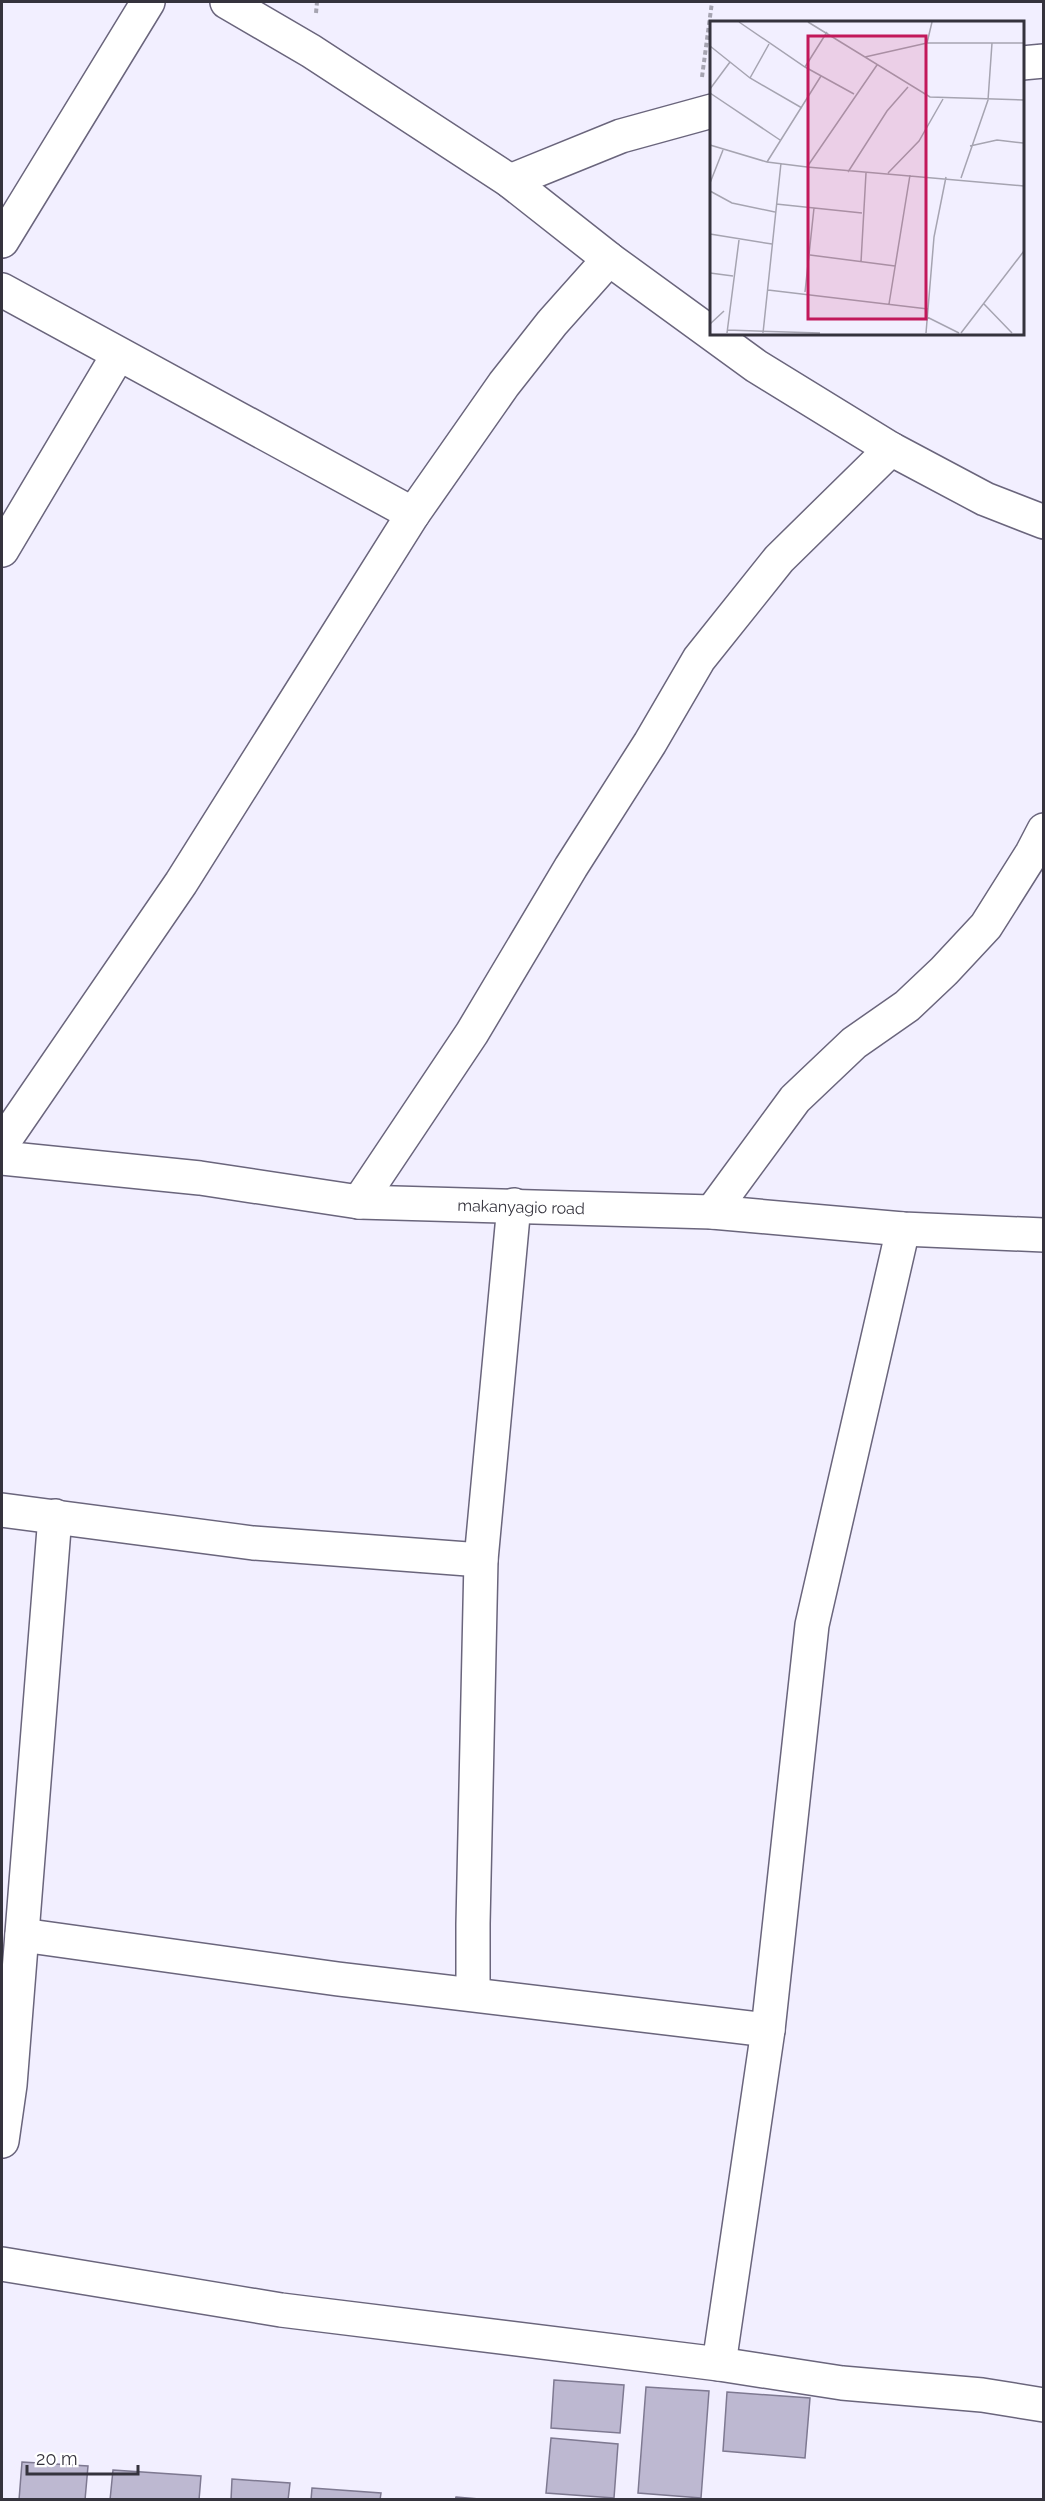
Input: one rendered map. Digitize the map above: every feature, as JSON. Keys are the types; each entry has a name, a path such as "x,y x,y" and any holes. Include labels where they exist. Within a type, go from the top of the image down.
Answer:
{"street":[{"path":"2,241 148,2"},
{"path":"227,2 311,51 510,181 609,259 710,333"},
{"path":"1024,63 1044,61"},
{"path":"510,181 621,136 705,112"},
{"path":"2,1144 181,883 413,514 504,384 552,323 609,259"},
{"path":"2,290 413,514"},
{"path":"712,334 756,366 891,449 985,499 1044,522"},
{"path":"2,550 118,355"},
{"path":"359,1202 472,1033 699,659 779,559 891,449"},
{"path":"712,1212 795,1099 854,1043 914,999 986,926 1044,830"},
{"name":"makanyagio road","path":"2,1158 200,1178 359,1202 712,1212 903,1229 1044,1235"},
{"path":"473,1994 481,1560 514,1205"},
{"path":"719,2364 768,2030 812,1625 903,1229"},
{"path":"2,1510 253,1543 481,1560"},
{"path":"2,2141 10,2085 55,1516"},
{"path":"22,1935 338,1979 768,2030"},
{"path":"2,2264 281,2310 719,2364 842,2383 982,2395 1044,2405"}],"path":[{"path":"705,112 711,2"}],"building":[{"path":"554,2380 624,2385 620,2433 551,2428"},
{"path":"646,2387 709,2391 701,2498 638,2493"},
{"path":"727,2392 810,2398 805,2458 723,2451"},
{"path":"551,2438 618,2444 614,2498 546,2493"},
{"path":"22,2462 88,2466 85,2500 19,2500"},
{"path":"113,2470 201,2476 199,2500 110,2500"},
{"path":"232,2479 290,2483 288,2500 231,2500"},
{"path":"312,2488 381,2493 380,2500 311,2500"},
{"path":"456,2497 491,2500 455,2500"}]}
